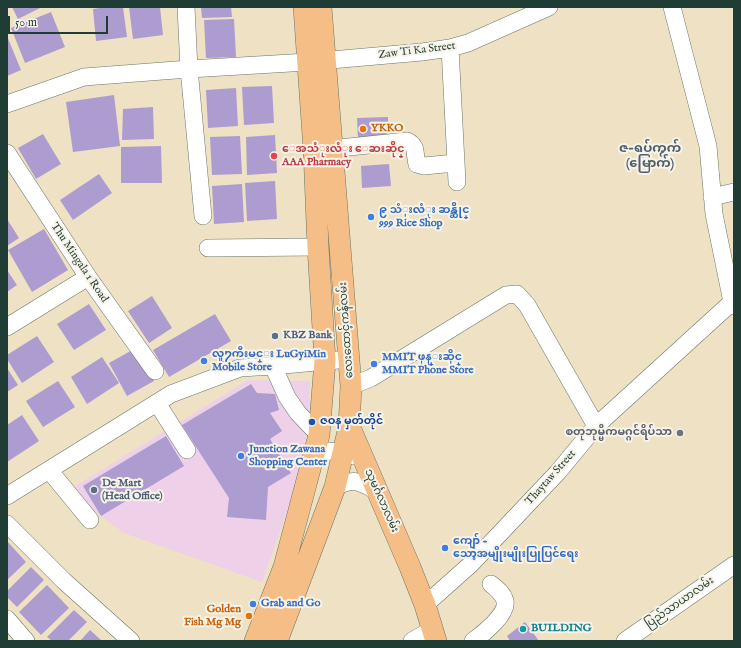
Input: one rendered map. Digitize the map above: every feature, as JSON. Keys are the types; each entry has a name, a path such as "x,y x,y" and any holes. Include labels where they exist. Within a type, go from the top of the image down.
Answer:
{"main road":[{"name":"လေးထောင့်ကန်လမ်း","path":"304,7 317,61"},
{"name":"လေးထောင့်ကန်လမ်း","path":"278,641 336,486 349,427 351,386 349,358 323,149 317,61 321,7"},
{"name":"လေးထောင့်ကန်လမ်း","path":"255,641 284,567 319,435 325,361 318,247 323,149"},
{"name":"သုမင်္ဂလာလမ်း","path":"325,361 349,427 410,567 435,635"}],"street":[{"path":"186,7 189,68 203,216"},
{"name":"Zaw Ti Ka Street","path":"7,104 84,77 189,68 317,61 422,52 450,48 468,43 549,7"},
{"path":"672,7 708,146 714,214 733,304"},
{"path":"450,48 457,182"},
{"path":"323,149 407,141 414,147 417,164 424,166 456,163"},
{"name":"Thu Mingala 1 Road","path":"7,153 88,277 154,371"},
{"path":"712,197 734,192"},
{"path":"208,248 318,247"},
{"path":"7,327 88,277"},
{"path":"351,386 371,378 506,295 517,294 527,306 596,426"},
{"name":"Thaytaw Street","path":"425,605 471,564 558,472 596,426 733,304"},
{"path":"7,496 172,394 240,368 349,358"},
{"path":"273,366 286,397 298,414 319,435"},
{"path":"157,403 187,450"},
{"path":"313,458 327,451 343,452 354,456 365,465"},
{"path":"49,470 90,520"},
{"path":"336,486 344,482 352,481 377,491"},
{"path":"7,524 64,581 131,641"},
{"name":"ပြည်သာယာလမ်း","path":"625,641 734,565"},
{"path":"473,641 482,635 500,616 505,605 505,600 501,592 491,584"},
{"path":"7,619 26,641"},
{"path":"412,641 435,635"}],"shaded area":[{"path":"248,380 310,381 308,428 299,477 262,582 124,533 69,490"}],"building":[{"path":"12,7 42,7 18,19"},
{"path":"123,7 127,37 96,41 93,9"},
{"path":"129,7 160,7 163,35 133,39"},
{"path":"201,7 231,7 232,17 202,18"},
{"path":"51,12 65,47 25,63 11,28"},
{"path":"234,19 236,57 206,58 204,20"},
{"path":"7,36 21,70 7,76"},
{"path":"272,86 274,123 244,125 242,87"},
{"path":"236,88 238,126 208,128 206,90"},
{"path":"114,95 120,146 73,152 66,102"},
{"path":"153,107 154,139 122,140 123,109"},
{"path":"388,117 388,138 358,139 357,118"},
{"path":"43,134 61,164 36,179 18,148"},
{"path":"275,135 277,173 247,175 246,137"},
{"path":"240,136 242,174 212,175 210,137"},
{"path":"161,146 162,183 121,183 121,147"},
{"path":"389,164 391,186 362,188 361,166"},
{"path":"99,174 112,193 73,220 60,200"},
{"path":"275,181 277,219 247,221 245,183"},
{"path":"242,184 244,222 214,224 212,186"},
{"path":"7,219 19,238 7,246"},
{"path":"44,229 68,270 32,292 8,250"},
{"path":"7,270 17,285 7,292"},
{"path":"152,296 172,328 149,343 128,311"},
{"path":"89,304 106,330 74,350 57,324"},
{"path":"215,314 231,341 169,377 153,350"},
{"path":"37,336 54,362 22,383 7,359 7,355"},
{"path":"136,348 154,381 127,396 109,363"},
{"path":"102,357 119,383 87,404 71,377"},
{"path":"7,368 18,385 7,392"},
{"path":"58,381 75,407 43,427 26,401"},
{"name":"Junction Zawana Shopping Center","path":"251,384 257,393 275,394 279,410 270,413 282,431 270,439 291,473 268,487 266,520 227,517 229,498 182,425"},
{"path":"22,415 39,441 7,462 7,425"},
{"path":"166,436 184,466 101,516 83,486"},
{"path":"7,541 26,562 7,580"},
{"path":"31,567 44,580 17,607 7,597 7,591"},
{"path":"47,585 69,608 41,635 19,612"},
{"path":"74,610 87,622 68,641 52,641 47,637"},
{"name":"BUILDING","path":"525,622 539,641 510,641 507,636"},
{"path":"90,630 102,641 80,641"}],"place":[{"name":"YKKO","path":"363,129"},
{"name":"ေအသံုးလံုး ေဆးဆိုင္ AAA Pharmacy","path":"274,156"},
{"name":"၉ သံုးလံုး ဆန္ဆိုင္ 999 Rice Shop","path":"371,217"},
{"name":"KBZ Bank","path":"275,336"},
{"name":"လူ႒ကီးမင္း LuGyiMin Mobile Store","path":"204,361"},
{"name":"MMIT ဖုန္းဆိုင္ MMIT Phone Store","path":"374,364"},
{"name":"ဇဝန မှတ်တိုင်","path":"312,422"},
{"name":"စတုဘုမ္မိကမဂ္ဂင်ရိပ်သာ","path":"680,433"},
{"name":"Junction Zawana Shopping Center","path":"241,456"},
{"name":"De Mart (Head Office)","path":"94,490"},
{"name":"ကျော် - သော့အမျိုးမျိုးပြုပြင်ရေး","path":"445,548"},
{"name":"Grab and Go","path":"253,604"},
{"name":"Golden Fish Mg Mg","path":"249,616"},
{"name":"BUILDING","path":"523,629"}],"district":[{"name":"ဇ-ရပ်ကွက် (မြောက်)","path":"650,156"}]}
